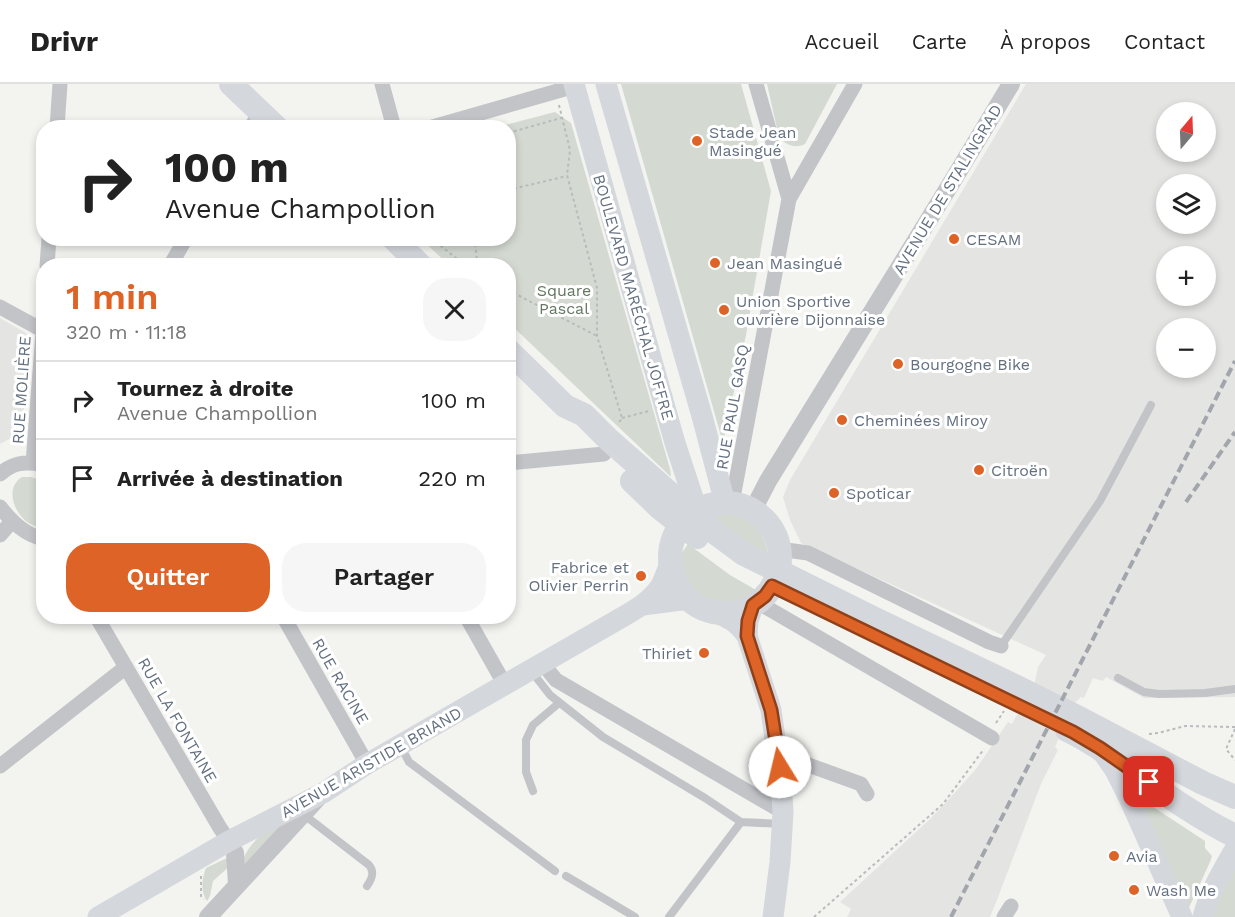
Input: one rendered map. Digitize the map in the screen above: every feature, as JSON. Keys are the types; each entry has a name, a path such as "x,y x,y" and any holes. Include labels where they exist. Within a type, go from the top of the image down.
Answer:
{"main road":[{"path":"231,84 261,120"},
{"name":"BOULEVARD MARÉCHAL JOFFRE","path":"606,84 702,416 736,505"},
{"name":"BOULEVARD MARÉCHAL JOFFRE","path":"568,87 666,407 690,516"},
{"path":"401,246 413,258"},
{"path":"516,358 565,406 584,415 606,446 660,508 690,516 740,569 1235,797"},
{"path":"747,636 748,621 768,583 775,534 769,524 736,505 713,504 690,516 671,544 670,565 675,582 691,601 734,621 741,627 747,636 771,710 778,754 783,818 773,917"},
{"name":"AVENUE ARISTIDE BRIAND","path":"98,917 229,841 323,793 367,764 643,605 660,587 670,565"},
{"path":"712,611 731,613 739,611 768,583"},
{"name":"AVENUE ARISTIDE BRIAND","path":"643,605 681,600 691,601"},
{"path":"1076,725 1100,748 1181,805 1235,836"},
{"path":"1100,748 1129,798 1182,917"},
{"path":"1203,783 1235,775"},
{"path":"1203,917 1221,874 1235,849"}],"street":[{"path":"58,120 60,84"},
{"path":"382,84 392,120"},
{"path":"756,84 789,199"},
{"name":"RUE PAUL GASQ","path":"736,505 789,199 855,84"},
{"name":"AVENUE DE STALINGRAD","path":"736,505 768,481 1011,84"},
{"path":"456,120 568,87"},
{"path":"0,307 36,327"},
{"path":"516,462 606,446"},
{"path":"0,474 11,465 36,464"},
{"path":"0,507 26,533 36,536"},
{"path":"0,535 12,521"},
{"path":"992,738 768,583 808,554 1001,646"},
{"name":"RUE LA FONTAINE","path":"101,624 229,841"},
{"name":"RUE RACINE","path":"288,624 367,764"},
{"path":"471,624 505,685"},
{"path":"0,766 126,667"},
{"path":"537,667 783,818"},
{"path":"778,754 861,784 867,794"},
{"path":"210,914 323,793"},
{"path":"229,841 234,853 237,885"}],"lane":[{"path":"1001,646 1100,501 1151,405"},
{"path":"537,667 550,695 603,737 741,822 783,818"},
{"path":"1119,678 1144,692 1159,694 1205,693 1235,689"},
{"path":"533,791 526,772 526,740 533,725 559,703"},
{"path":"400,746 409,762 555,871"},
{"path":"303,814 369,865 373,874 367,886"},
{"path":"669,917 741,822"},
{"path":"566,876 635,917"}],"path":[{"path":"568,87 562,118 570,150 567,176 597,288 597,336 622,418"},
{"path":"516,131 562,118"},
{"path":"516,188 567,176"},
{"path":"441,246 456,258"},
{"path":"516,295 597,336"},
{"path":"606,446 622,418 666,407"},
{"path":"1145,734 1185,726 1235,728 1226,749 1235,760"},
{"path":"814,917 943,804 992,738"},
{"path":"201,857 201,896 210,914"}],"shaded area":[{"path":"1026,84 1235,84 1235,697 1144,698 1106,677 1103,681 1093,678 1084,698 1081,697 1073,705 1055,747 1058,750 1041,784 990,917 847,917 851,909 840,902 930,819 976,769 1008,722 1012,724 1034,686 1038,667 1046,655 801,543 790,520 783,497 790,480"},
{"path":"0,318 26,333 29,340 22,437 13,437 0,444"}],"green space":[{"name":"Jean Masingué","path":"621,84 741,84 771,191 746,335 723,443"},
{"path":"767,84 837,84 805,144 791,146 779,138"},
{"name":"Square Pascal","path":"555,112 571,123 671,476 516,330 516,258 441,258 429,246 516,246 516,122"},
{"path":"22,477 36,479 36,526 27,522 16,508 13,491 16,483"},
{"path":"722,512 740,517 754,525 763,538 768,556 712,521 712,513"},
{"path":"688,544 730,575 756,590 747,598 736,603 725,604 714,603 693,593 685,584 677,567 677,555 681,554"},
{"path":"1141,799 1205,841 1205,848 1212,856 1187,912"},
{"path":"287,819 246,869 243,859 251,845 261,835"},
{"path":"229,857 231,865 213,881 207,901 202,884 206,868"},
{"path":"1235,867 1235,917 1210,917"}],"railway":[{"path":"951,917 1235,361"},
{"path":"1186,502 1235,432"}],"place":[{"name":"Stade Jean Masingué","path":"697,141"},
{"name":"CESAM","path":"954,239"},
{"name":"Jean Masingué","path":"715,263"},
{"name":"Union Sportive ouvrière Dijonnaise","path":"724,310"},
{"name":"Bourgogne Bike","path":"898,364"},
{"name":"Cheminées Miroy","path":"842,420"},
{"name":"Citroën","path":"979,470"},
{"name":"Spoticar","path":"834,493"},
{"name":"Fabrice et Olivier Perrin","path":"641,576"},
{"name":"Thiriet","path":"704,653"},
{"name":"Avia","path":"1114,856"},
{"name":"Wash Me","path":"1134,890"}],"route":[{"path":"780,767 771,710 747,636 748,621 753,605 765,596 772,586 1073,732 1149,782"}]}
